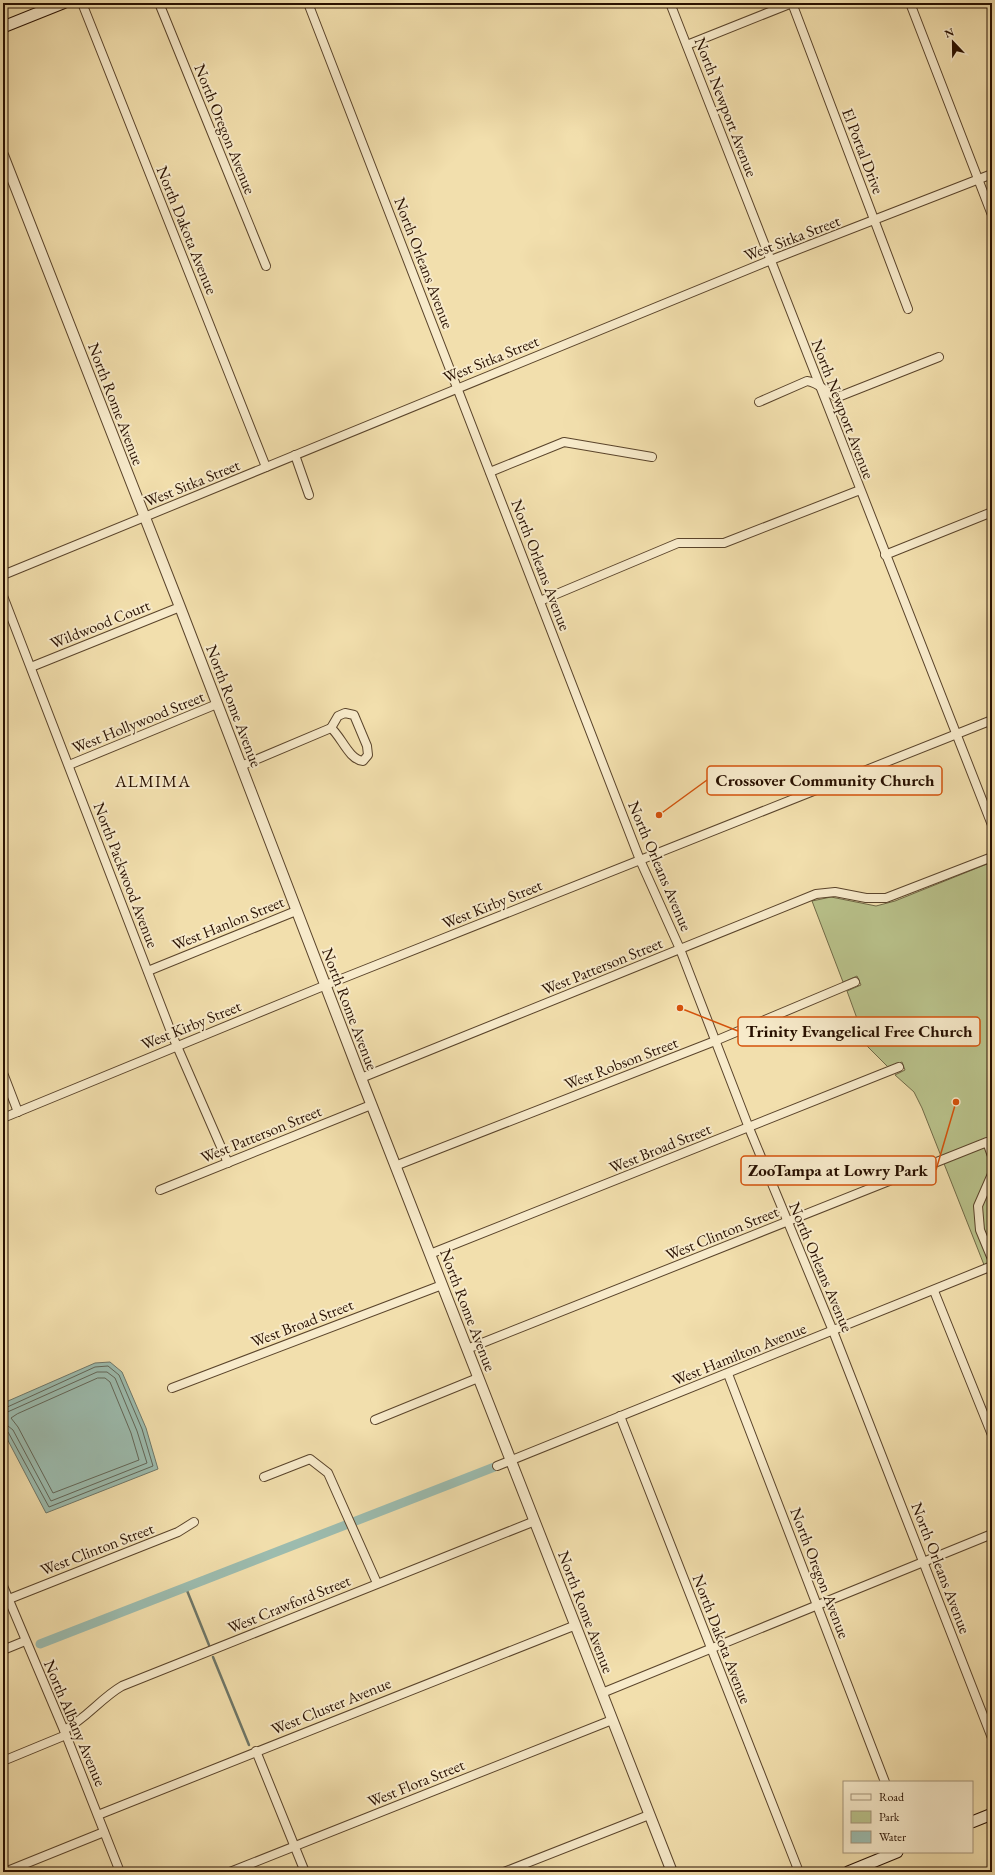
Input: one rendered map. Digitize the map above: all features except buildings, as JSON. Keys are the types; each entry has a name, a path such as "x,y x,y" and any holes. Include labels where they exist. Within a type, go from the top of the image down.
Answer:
{"main road":[{"path":"3,27 63,3"},
{"path":"973,1822 992,1814"},
{"path":"848,1872 895,1853"}],"street":[{"name":"North Dakota Avenue","path":"82,3 266,467"},
{"name":"North Oregon Avenue","path":"158,3 266,266"},
{"name":"North Orleans Avenue","path":"308,3 640,860 680,949 749,1128 833,1331 992,1738"},
{"name":"North Newport Avenue","path":"670,3 818,385 992,825"},
{"path":"686,45 792,3"},
{"name":"El Portal Drive","path":"792,3 908,309"},
{"path":"910,3 992,215"},
{"name":"North Rome Avenue","path":"3,155 180,607 371,1105 672,1872"},
{"name":"West Sitka Street","path":"3,575 145,518 770,260 992,174"},
{"path":"759,402 807,381 818,385 831,395 838,397 939,357"},
{"path":"490,472 564,442 652,457"},
{"path":"295,455 309,495"},
{"path":"540,601 678,542 724,542 860,490"},
{"path":"885,555 992,512"},
{"name":"North Packwood Avenue","path":"3,596 148,971 228,1163"},
{"name":"Wildwood Court","path":"31,667 180,607"},
{"name":"West Hollywood Street","path":"69,765 217,704"},
{"path":"241,766 332,728 338,716 346,713 354,715 367,746 367,758 363,761 356,758 332,728"},
{"name":"West Kirby Street","path":"3,1118 325,986 992,720"},
{"name":"West Patterson Street","path":"361,1078 816,894 835,892 866,898 886,898 992,857"},
{"name":"West Hanlon Street","path":"148,971 296,911"},
{"name":"West Robson Street","path":"395,1166 715,1041 855,982"},
{"name":"West Broad Street","path":"430,1254 899,1067"},
{"path":"3,1073 18,1112"},
{"name":"West Patterson Street","path":"160,1190 371,1105"},
{"name":"West Clinton Street","path":"467,1349 987,1142 992,1156"},
{"path":"992,1174 978,1206 980,1230 992,1259"},
{"name":"West Hamilton Avenue","path":"497,1466 728,1374 992,1266"},
{"name":"West Broad Street","path":"172,1388 442,1285"},
{"path":"934,1290 992,1435"},
{"name":"North Oregon Avenue","path":"728,1374 885,1781"},
{"path":"375,1420 478,1378"},
{"name":"North Dakota Avenue","path":"620,1416 798,1872"},
{"path":"264,1477 310,1459 328,1473 377,1583"},
{"name":"West Crawford Street","path":"3,1761 65,1732 107,1696 122,1686 535,1521"},
{"name":"West Clinton Street","path":"8,1599 178,1532 194,1522"},
{"path":"602,1692 992,1534"},
{"name":"North Albany Avenue","path":"3,1586 25,1641 65,1732 120,1872"},
{"name":"West Cluster Avenue","path":"98,1815 576,1625"},
{"path":"3,1650 25,1641"},
{"name":"West Flora Street","path":"230,1872 612,1720"},
{"path":"256,1752 305,1872"},
{"path":"504,1872 649,1815"},
{"path":"5,1872 104,1832"}],"green space":[{"path":"992,862 992,1285 922,1108 914,1092 895,1075 905,1070 902,1062 888,1067 867,1046 847,991 861,985 857,976 843,982 812,901 831,897 876,906 895,901"}],"water":[{"path":"110,1362 122,1372 146,1428 158,1469 46,1513 3,1431 3,1406 8,1401 95,1363"}],"waterway":[{"path":"40,1644 497,1466"},
{"path":"186,1588 209,1645"},
{"path":"213,1657 249,1745"}],"place":[{"name":"Crossover Community Church","path":"659,815"},
{"name":"Trinity Evangelical Free Church","path":"680,1008"},
{"name":"ZooTampa at Lowry Park","path":"956,1102"}],"district":[{"name":"ALMIMA","path":"153,781"}]}
